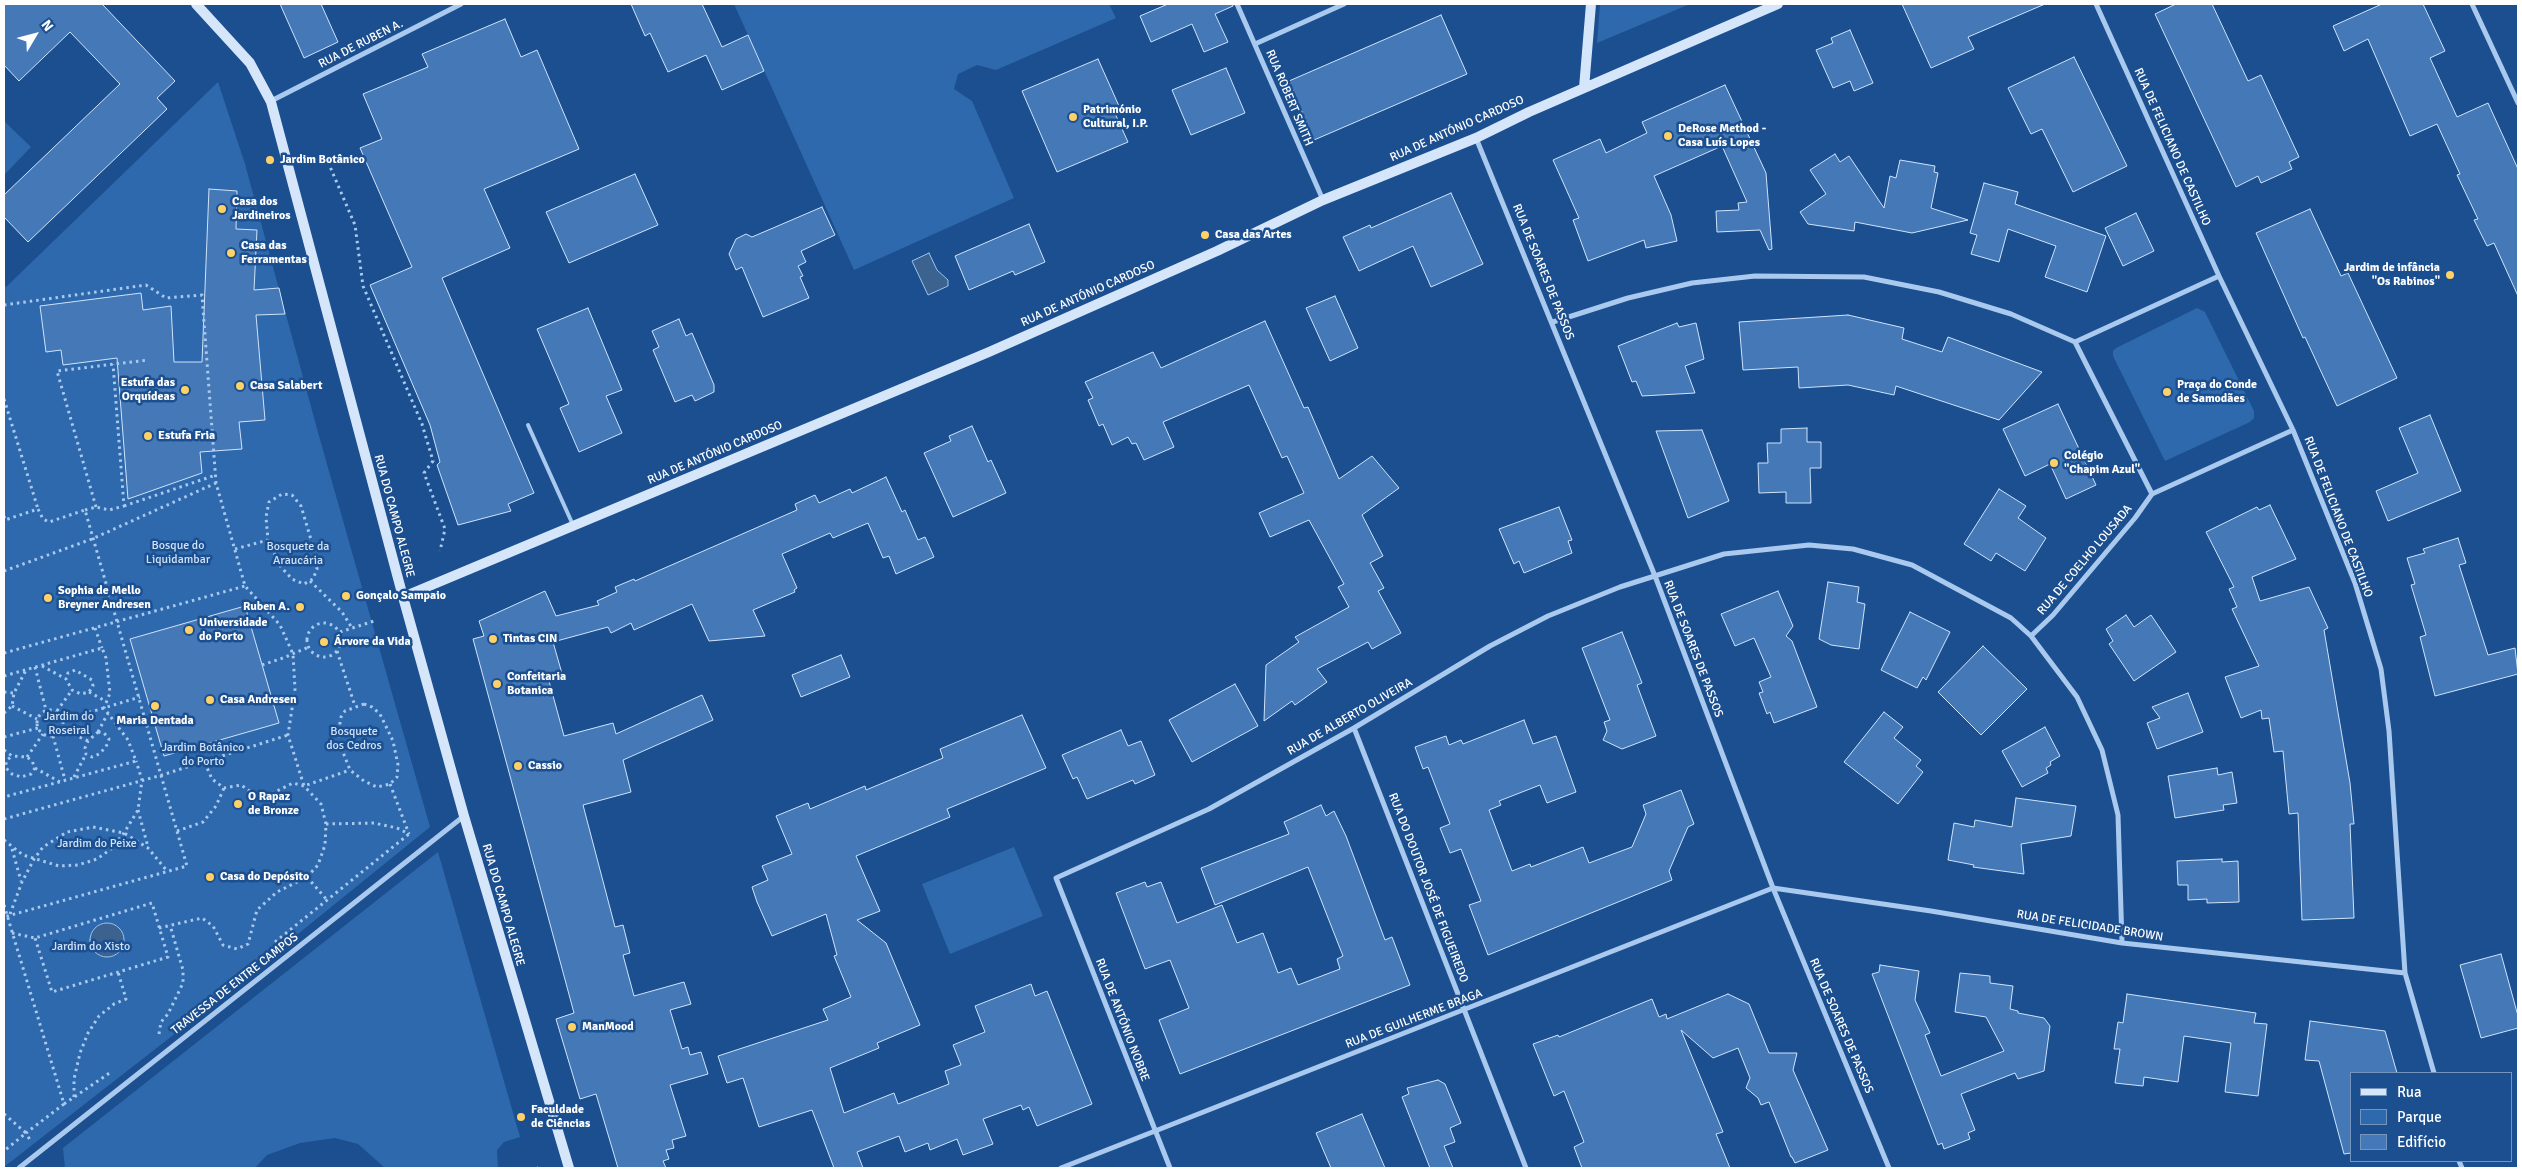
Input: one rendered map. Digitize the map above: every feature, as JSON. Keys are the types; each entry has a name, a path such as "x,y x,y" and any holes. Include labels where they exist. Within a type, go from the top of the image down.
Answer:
{"street":[{"name":"RUA DO CAMPO ALEGRE","path":"196,4 250,64 271,102 403,597 464,816 569,1168"},
{"name":"RUA DE RUBEN A.","path":"271,102 461,4"},
{"name":"RUA ROBERT SMITH","path":"1238,4 1323,200"},
{"path":"1255,44 1344,4"},
{"path":"1584,88 1591,4"},
{"name":"RUA DE FELICIANO DE CASTILHO","path":"2096,4 2219,276 2293,430 2355,583 2380,669 2389,731 2405,973 2434,1072"},
{"path":"2472,4 2518,103"},
{"name":"RUA DE ANTÓNIO CARDOSO","path":"403,597 988,352 1218,250 1323,200 1476,138 1769,5"},
{"name":"RUA DE SOARES DE PASSOS","path":"1476,138 1553,322 1655,576 1773,888 1889,1168"},
{"path":"1553,322 1628,298 1692,283 1755,276 1855,277 1939,292 2011,314 2075,342 2152,494 2293,430"},
{"path":"2075,342 2219,276"},
{"name":"RUA DE COELHO LOUSADA","path":"2031,636 2053,615 2135,518 2152,494"},
{"name":"RUA DE ALBERTO OLIVEIRA","path":"1056,878 1209,809 1354,728 1490,646 1548,616 1620,587 1724,554 1809,545 1853,549 1912,566 2011,618 2031,636 2077,697 2102,750 2118,815 2122,943"},
{"name":"RUA DO DOUTOR JOSÉ DE FIGUEIREDO","path":"1354,728 1526,1168"},
{"name":"TRAVESSA DE ENTRE CAMPOS","path":"19,1168 464,816"},
{"name":"RUA DE ANTÓNIO NOBRE","path":"1056,878 1170,1168"},
{"name":"RUA DE FELICIDADE BROWN","path":"1773,888 1931,910 2122,943 2405,973"},
{"name":"RUA DE GUILHERME BRAGA","path":"1061,1168 1773,888"}],"lane":[{"path":"528,425 573,525"}],"path":[{"path":"328,162 355,225 363,286 422,424 433,460 424,474 445,529 440,552"},
{"path":"4,305 146,285 166,298 202,295 216,483 245,586 280,625 293,654 295,689 288,735 304,786 321,804 326,824 325,846 318,865 307,877 276,892 257,910 248,944 237,949 222,945 213,926 202,918 159,928"},
{"path":"96,507 57,371 148,360"},
{"path":"113,364 124,506"},
{"path":"4,399 38,510 43,520 49,522 96,507 109,510 216,474"},
{"path":"4,571 92,538 216,483"},
{"path":"282,494 292,495 301,506 315,553 317,569 313,579 304,584 292,579 281,568 268,540 266,517 269,502 282,494"},
{"path":"4,516 5,520 38,510"},
{"path":"7,916 186,866 140,697 85,510"},
{"path":"235,549 268,540"},
{"path":"310,581 342,612 352,628"},
{"path":"4,654 245,586"},
{"path":"340,632 377,620"},
{"path":"330,623 340,632 342,641 338,651 333,655 322,657 316,655 309,646 308,635 318,624 330,623"},
{"path":"94,628 106,658 110,693 104,708"},
{"path":"262,665 309,646"},
{"path":"4,676 102,648"},
{"path":"338,651 355,706"},
{"path":"41,666 66,679 72,690 81,694 89,692 93,686 92,680 75,670 68,673 66,679"},
{"path":"35,667 46,710"},
{"path":"4,713 12,706 14,693 27,670"},
{"path":"57,711 72,690"},
{"path":"4,692 14,693"},
{"path":"89,692 107,702"},
{"path":"64,720 140,697"},
{"path":"364,704 372,707 380,714 390,732 398,765 397,777 390,784 377,786 364,781 350,770 341,747 338,729 341,717 346,711 355,706 364,704"},
{"path":"12,706 38,719"},
{"path":"104,708 128,740 142,780 138,810 148,848"},
{"path":"46,710 57,711 64,720"},
{"path":"46,710 38,719 38,728 42,734 53,736 62,729 64,720"},
{"path":"73,778 86,754 88,741 98,732 108,713"},
{"path":"4,737 38,728"},
{"path":"62,729 88,741"},
{"path":"86,754 92,757 99,754 106,747 109,739 104,733 98,732"},
{"path":"27,757 42,734"},
{"path":"4,819 162,775 288,735"},
{"path":"53,736 65,780"},
{"path":"4,750 12,756 27,757"},
{"path":"12,756 6,761 6,768 12,774 21,777 30,774 35,768"},
{"path":"27,757 35,768 60,782"},
{"path":"4,797 136,761"},
{"path":"204,761 212,779 224,788 241,785 247,787 256,796 271,794 293,784 304,786 350,770"},
{"path":"390,784 409,834"},
{"path":"177,831 203,822 213,810 224,788"},
{"path":"4,840 12,848 34,859 59,866 78,865 97,859 111,849 124,833 138,810"},
{"path":"326,824 374,823 397,828 409,834"},
{"path":"7,916 34,859 44,847 67,832 93,827 124,833 148,848 167,871"},
{"path":"267,948 409,834"},
{"path":"12,848 22,882"},
{"path":"307,877 327,900"},
{"path":"12,933 35,938 152,903 168,957 52,992 35,938"},
{"path":"4,905 64,1104"},
{"path":"159,1034 161,1022 168,1014 184,983 183,970 170,924"},
{"path":"74,1097 74,1079 80,1053 88,1034 99,1016 114,1004 126,999 118,972"},
{"path":"152,1040 166,1029"},
{"path":"4,1151 64,1104 117,1067"},
{"path":"4,1114 26,1133 38,1153"}],"green space":[{"path":"734,4 1109,4 1116,18 996,70 977,65 958,74 954,89 972,101 1014,198 854,270"},
{"path":"1600,4 1690,4 1597,43"},
{"name":"Jardim Botânico do Porto","path":"218,82 245,164 319,436 430,827 172,1036 4,1167 4,285 6,287"},
{"path":"4,121 31,147 4,175"},
{"path":"2197,308 2205,312 2254,411 2254,418 2250,422 2165,461 2113,356 2113,351"},
{"path":"1014,847 1043,916 950,954 922,884"},
{"path":"438,852 520,1137 504,1142 497,1150 498,1168 385,1168 358,1144 335,1138 300,1143 267,1155 255,1168 65,1168 63,1148"}],"shaded area":[{"path":"929,253 937,270 948,280 948,286 928,295 912,261"},
{"path":"107,923 119,928 124,940 119,952 107,957 95,952 90,940 95,928"}],"building":[{"path":"4,4 102,4 175,81 157,98 167,109 28,242 4,217 4,195 120,84 70,32 19,81 4,65"},
{"path":"280,4 321,4 338,42 304,58"},
{"path":"631,4 702,4 722,47 748,35 764,71 722,90 706,55 668,72 650,33 645,36"},
{"path":"1168,4 1233,4 1233,6 1215,14 1228,42 1204,52 1192,24 1151,42 1140,16"},
{"path":"1902,4 2045,4 1968,37 1974,49 1931,68"},
{"path":"2176,4 2212,4 2248,81 2261,75 2299,157 2289,162 2292,169 2261,183 2258,176 2236,187 2155,14"},
{"path":"2382,4 2423,4 2445,51 2430,58 2457,117 2488,103 2518,169 2518,296 2494,243 2487,246 2474,220 2478,219 2457,175 2460,174 2437,124 2410,136 2368,39 2344,51 2333,26"},
{"path":"1441,15 1467,74 1314,140 1289,81"},
{"path":"505,19 521,57 537,50 579,149 484,189 510,248 442,278 534,493 508,504 511,511 458,525 437,465 440,462 430,425 370,285 412,267 360,148 382,139 363,94 428,67 422,54"},
{"path":"1850,30 1873,83 1854,91 1850,81 1833,88 1816,50 1833,43 1831,38"},
{"path":"2074,57 2127,166 2073,192 2042,129 2031,134 2008,88"},
{"path":"1098,59 1119,106 1113,109 1128,142 1057,172 1022,91"},
{"path":"1226,68 1245,113 1191,135 1172,90"},
{"path":"1725,85 1766,173 1772,249 1769,250 1760,230 1717,232 1716,211 1739,210 1738,203 1747,202 1722,146 1654,176 1671,215 1677,241 1646,248 1644,240 1588,261 1573,220 1579,218 1553,160 1600,139 1606,153 1647,133 1642,122"},
{"path":"1835,154 1840,162 1849,156 1884,208 1890,176 1896,178 1900,160 1935,166 1934,172 1938,173 1931,208 1968,220 1912,233 1855,222 1854,231 1808,224 1800,212 1826,194 1810,170"},
{"path":"635,174 658,225 569,263 546,212"},
{"path":"1984,183 2018,192 2015,204 2106,236 2087,292 2045,277 2056,246 2008,229 1999,262 1971,254 1977,235 1970,233"},
{"path":"209,189 237,191 236,229 257,230 254,290 279,288 285,314 256,315 265,420 239,422 242,449 200,452 202,473 128,499 117,358 63,365 61,350 46,352 40,306 141,293 143,310 171,306 174,362 202,362"},
{"path":"1451,193 1483,264 1431,287 1413,246 1359,271 1343,237 1370,225 1371,228"},
{"path":"822,207 835,235 801,251 806,262 798,266 803,276 800,277 809,298 763,317 742,267 736,270 729,254 736,239 746,234 752,237"},
{"path":"2310,209 2341,276 2348,273 2397,378 2337,406 2305,337 2303,338 2256,233"},
{"path":"2136,213 2154,251 2123,266 2105,228"},
{"path":"1029,224 1045,262 1015,275 1013,271 969,290 955,256"},
{"path":"1335,296 1358,348 1330,361 1306,308"},
{"path":"588,308 622,390 606,396 622,433 579,452 560,408 569,404 537,329"},
{"path":"1848,315 1904,328 1902,339 1942,352 1948,337 2042,372 1999,420 1896,386 1894,395 1848,385 1799,388 1798,367 1743,370 1739,322"},
{"path":"679,319 686,336 692,333 714,385 714,392 695,401 692,395 675,402 653,350 659,347 652,331"},
{"path":"1265,321 1304,408 1308,407 1339,479 1372,456 1399,488 1362,515 1383,556 1370,563 1384,588 1378,591 1401,633 1372,649 1368,642 1317,669 1327,682 1295,705 1292,701 1264,721 1266,665 1299,642 1295,637 1349,607 1338,587 1344,584 1309,520 1270,537 1259,513 1304,493 1287,456 1282,458 1249,385 1163,422 1174,447 1144,460 1136,443 1132,444 1128,437 1112,445 1103,424 1099,426 1088,400 1093,398 1085,382 1153,352 1161,368"},
{"path":"1677,323 1679,327 1696,323 1704,359 1685,366 1695,393 1642,396 1636,381 1632,382 1618,346"},
{"path":"2058,404 2096,485 2066,499 2050,464 2025,476 2003,429"},
{"path":"2430,415 2461,491 2388,521 2376,491 2418,473 2399,428"},
{"path":"972,426 988,462 991,460 1006,493 953,517 924,453 951,441 949,436"},
{"path":"1807,428 1807,442 1821,442 1821,468 1810,468 1811,503 1786,503 1786,492 1759,493 1758,463 1768,463 1767,443 1781,443 1781,429"},
{"path":"1702,430 1729,501 1688,518 1656,431"},
{"path":"886,477 902,512 905,510 918,540 925,537 934,557 896,574 889,556 883,558 868,523 833,538 830,533 782,554 797,588 794,590 795,592 753,610 765,636 709,641 692,604 634,630 631,623 611,633 608,627 553,642 563,677 549,681 564,736 613,723 616,734 702,695 713,720 623,760 631,792 583,805 615,927 623,925 630,953 623,955 634,996 684,982 691,1004 670,1010 682,1049 688,1047 690,1055 701,1052 708,1074 670,1085 686,1136 672,1140 674,1148 666,1150 669,1159 663,1161 666,1168 618,1168 596,1094 580,1099 556,1019 574,1013 473,639 484,636 479,621 545,591 556,616 599,605 597,601 617,592 615,587 634,579 635,581 797,510 795,504 815,495 819,503 850,489 852,493"},
{"path":"1999,489 2026,506 2018,518 2046,538 2025,571 1996,553 1991,561 1964,544"},
{"path":"2270,505 2296,559 2252,577 2260,601 2309,587 2328,628 2324,630 2350,783 2354,824 2350,824 2354,918 2302,920 2298,813 2289,814 2283,751 2274,752 2269,718 2262,719 2261,710 2241,718 2225,677 2259,666 2232,609 2237,607 2229,589 2234,587 2206,532 2257,507 2259,510"},
{"path":"1559,507 1572,540 1568,541 1572,553 1524,573 1519,561 1514,564 1499,529"},
{"path":"2458,538 2466,563 2459,565 2488,655 2515,648 2518,674 2435,696 2420,637 2426,635 2411,585 2415,584 2407,558 2425,553 2423,549"},
{"path":"1828,582 1859,587 1857,602 1865,604 1859,649 1831,645 1819,639"},
{"path":"1778,591 1793,626 1786,636 1792,641 1817,707 1774,723 1770,712 1767,714 1759,693 1763,692 1759,682 1771,677 1754,638 1735,646 1721,614"},
{"name":"Casa Andresen","path":"245,606 279,723 164,756 130,639"},
{"path":"1910,612 1950,632 1926,680 1923,677 1917,688 1881,670"},
{"path":"2126,615 2134,627 2151,615 2176,652 2134,681 2109,644 2113,641 2106,629"},
{"path":"1622,632 1642,683 1637,685 1656,736 1622,749 1603,740 1607,731 1604,722 1610,720 1582,648"},
{"path":"1983,646 2027,689 1981,735 1938,692"},
{"path":"841,655 850,677 801,697 792,675"},
{"path":"1235,684 1258,726 1192,762 1169,720"},
{"path":"2188,693 2203,732 2157,749 2147,723 2160,718 2152,707"},
{"path":"1884,712 1903,727 1894,738 1921,760 1916,766 1923,772 1898,804 1844,762"},
{"path":"1022,715 1046,768 947,809 950,817 856,856 880,911 857,920 886,943 920,1025 877,1043 879,1048 830,1068 844,1113 894,1093 898,1104 949,1084 945,1071 961,1065 953,1045 985,1032 975,1006 1031,984 1035,996 1047,991 1092,1104 1037,1126 1029,1107 1023,1110 1021,1105 983,1119 993,1144 963,1155 957,1139 930,1150 928,1143 905,1152 899,1136 857,1152 863,1168 834,1168 812,1110 759,1127 743,1078 727,1083 718,1056 828,1020 823,1009 851,997 834,956 837,955 826,914 772,936 757,902 752,887 768,880 762,866 792,854 776,816 808,803 810,809 865,786 866,790 943,758 940,749"},
{"path":"1524,720 1533,744 1556,736 1576,792 1547,803 1540,785 1499,801 1501,805 1489,810 1512,871 1530,864 1531,867 1583,847 1589,863 1632,847 1646,814 1643,805 1681,790 1694,824 1688,827 1669,871 1672,880 1488,955 1469,905 1481,901 1461,849 1450,853 1440,828 1450,824 1428,767 1423,769 1415,747 1446,736 1449,745 1461,740 1463,744"},
{"path":"2045,727 2060,756 2050,762 2051,765 2046,768 2048,773 2022,787 2002,751"},
{"path":"1121,730 1128,746 1141,741 1155,775 1135,784 1133,780 1087,799 1077,777 1073,779 1062,755"},
{"path":"2217,768 2218,775 2232,772 2237,803 2223,805 2224,810 2175,818 2168,776"},
{"path":"2016,798 2076,806 2071,836 2021,844 2024,874 1973,867 1974,865 1948,860 1954,823 1974,827 1975,820 2012,827"},
{"path":"1321,805 1326,816 1334,811 1346,836 1385,940 1392,937 1410,985 1180,1074 1159,1020 1189,1008 1170,960 1145,969 1116,893 1145,882 1147,887 1161,882 1177,923 1222,905 1237,943 1263,933 1278,973 1291,968 1298,985 1340,969 1337,959 1343,956 1308,867 1215,905 1201,868 1289,834 1284,822"},
{"path":"2222,859 2222,862 2238,861 2239,902 2207,903 2207,899 2188,900 2188,885 2178,885 2177,861"},
{"path":"2501,954 2518,1016 2518,1028 2481,1038 2460,965"},
{"path":"1880,965 1919,971 1915,1000 1930,1033 1925,1035 1941,1076 2004,1051 1986,1017 1955,1012 1960,973 1990,976 1990,983 2013,986 2010,1009 2018,1011 2018,1013 2044,1018 2050,1026 2044,1071 2018,1079 2015,1073 1961,1094 1975,1130 1968,1133 1970,1139 1944,1149 1942,1143 1938,1145 1872,974 1879,972"},
{"path":"1728,994 1749,1004 1769,1053 1797,1053 1793,1070 1828,1150 1795,1163 1769,1102 1761,1105 1758,1098 1746,1088 1750,1078 1738,1048 1713,1058 1681,1030 1723,1132 1716,1134 1730,1168 1582,1168 1574,1147 1584,1142 1564,1091 1554,1096 1533,1044 1558,1035 1559,1037 1652,999 1659,1017 1666,1014 1667,1019"},
{"path":"2127,994 2256,1013 2254,1023 2267,1024 2258,1096 2225,1092 2231,1043 2184,1036 2178,1082 2144,1077 2143,1086 2115,1083 2120,1049 2114,1049 2118,1022 2123,1023"},
{"path":"2310,1021 2385,1031 2397,1072 2350,1072 2350,1153 2344,1154 2319,1061 2305,1060"},
{"path":"1438,1080 1445,1084 1461,1123 1450,1128 1455,1142 1444,1146 1453,1168 1430,1168 1402,1097 1409,1094 1407,1088"},
{"path":"1362,1114 1385,1168 1331,1168 1316,1133"}],"place":[{"name":"Património Cultural, I.P.","path":"1073,117"},
{"name":"DeRose Method - Casa Luís Lopes","path":"1668,136"},
{"name":"Jardim Botânico","path":"270,160"},
{"name":"Casa dos Jardineiros","path":"222,209"},
{"name":"Casa das Artes","path":"1205,235"},
{"name":"Casa das Ferramentas","path":"231,253"},
{"name":"Jardim de infância \"Os Rabinos\"","path":"2450,275"},
{"name":"Casa Salabert","path":"240,386"},
{"name":"Estufa das Orquídeas","path":"185,390"},
{"name":"Praça do Conde de Samodães","path":"2167,392"},
{"name":"Estufa Fria","path":"148,436"},
{"name":"Colégio \"Chapim Azul\"","path":"2054,463"},
{"name":"Gonçalo Sampaio","path":"346,596"},
{"name":"Sophia de Mello Breyner Andresen","path":"48,598"},
{"name":"Ruben A.","path":"300,607"},
{"name":"Universidade do Porto","path":"189,630"},
{"name":"Tintas CIN","path":"493,639"},
{"name":"Árvore da Vida","path":"324,642"},
{"name":"Confeitaria Botanica","path":"497,684"},
{"name":"Casa Andresen","path":"210,700"},
{"name":"Maria Dentada","path":"155,706"},
{"name":"Cassio","path":"518,766"},
{"name":"O Rapaz de Bronze","path":"238,804"},
{"name":"Casa do Depósito","path":"210,877"},
{"name":"ManMood","path":"572,1027"},
{"name":"Faculdade de Ciências","path":"521,1117"}],"park label":[{"name":"Bosque do Liquidambar","path":"178,553"},
{"name":"Bosquete da Araucária","path":"298,554"},
{"name":"Jardim do Roseiral","path":"69,724"},
{"name":"Bosquete dos Cedros","path":"354,739"},
{"name":"Jardim do Peixe","path":"97,844"},
{"name":"Jardim do Xisto","path":"91,947"}]}
